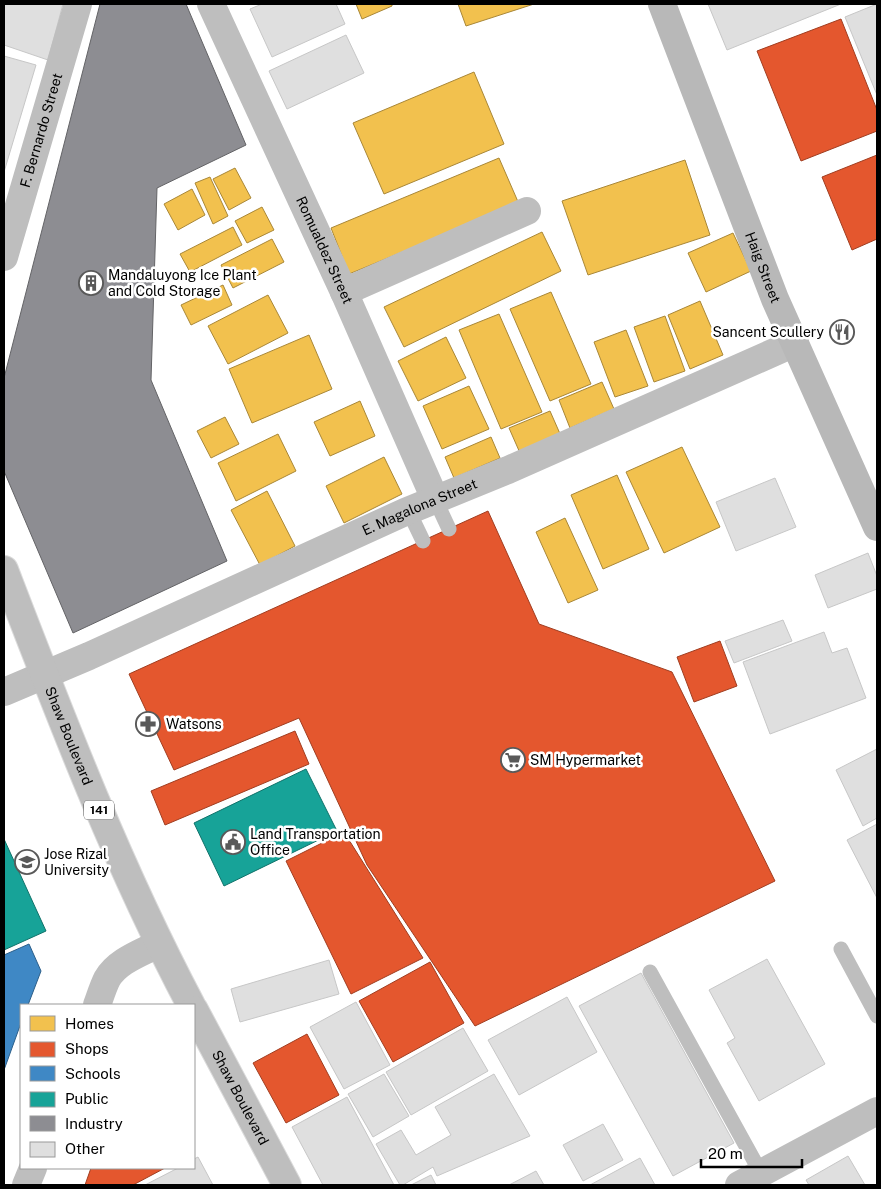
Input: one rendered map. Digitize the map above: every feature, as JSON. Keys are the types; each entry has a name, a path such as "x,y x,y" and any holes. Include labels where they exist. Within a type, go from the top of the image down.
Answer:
{"main road":[{"name":"Haig Street","path":"662,4 785,323 877,527"}],"street":[{"name":"F. Bernardo Street","path":"4,257 78,4"},
{"name":"Romualdez Street","path":"211,4 344,292 435,499"},
{"path":"344,292 527,211"},
{"name":"E. Magalona Street","path":"4,692 89,656 405,512 508,470 795,343"},
{"name":"Shaw Boulevard","path":"4,570 85,777 135,895 158,944 190,1004"},
{"path":"97,1004 108,978 116,969 126,960 158,944"},
{"name":"Shaw Boulevard","path":"195,1012 287,1185"},
{"path":"750,1179 877,1111"},
{"path":"26,1185 33,1169"}],"lane":[{"path":"435,499 449,529"},
{"path":"405,512 412,518 423,541"},
{"path":"841,949 877,1016"},
{"path":"650,972 750,1179"}],"building: Homes":[{"path":"356,4 392,4 392,6 362,19"},
{"path":"458,4 534,4 466,26"},
{"path":"474,72 504,144 384,194 353,123"},
{"path":"499,158 519,204 349,274 331,228"},
{"path":"685,160 710,235 588,275 562,201"},
{"path":"235,168 251,198 229,210 213,179"},
{"path":"210,177 228,216 213,224 195,183"},
{"path":"192,189 205,215 178,230 164,204"},
{"path":"262,207 274,230 247,243 235,221"},
{"path":"233,227 242,245 190,272 180,254"},
{"path":"542,232 561,271 404,347 384,307"},
{"path":"733,233 751,271 706,292 688,253"},
{"path":"272,239 284,262 233,288 221,265"},
{"path":"223,285 232,305 191,325 181,305"},
{"path":"551,292 591,384 550,401 510,309"},
{"path":"268,295 288,333 228,364 208,326"},
{"path":"700,301 723,355 690,369 668,315"},
{"path":"499,314 542,412 501,429 459,330"},
{"path":"665,316 685,371 654,382 634,327"},
{"path":"626,330 648,386 615,397 594,342"},
{"path":"309,335 332,389 252,423 229,369"},
{"path":"446,337 466,378 418,401 398,361"},
{"path":"602,382 614,409 570,428 559,400"},
{"path":"469,386 489,429 442,449 423,406"},
{"path":"360,401 375,436 330,456 314,422"},
{"path":"550,411 561,436 520,453 509,428"},
{"path":"225,417 239,444 211,458 197,431"},
{"path":"278,434 296,471 236,501 218,463"},
{"path":"491,437 500,458 454,478 445,457"},
{"path":"682,447 720,527 664,553 626,472"},
{"path":"384,457 402,494 344,523 326,486"},
{"path":"617,475 649,549 603,569 571,495"},
{"path":"267,491 295,546 260,565 231,510"},
{"path":"565,518 598,590 568,603 536,532"}],"building: Shops":[{"path":"841,19 877,110 877,131 801,161 757,51"},
{"path":"877,155 877,239 852,250 822,177"},
{"name":"SM Hypermarket","path":"488,511 539,624 672,672 775,881 475,1026 367,865 299,718 174,770 129,674"},
{"path":"720,641 737,686 694,702 677,657"},
{"path":"295,731 309,764 165,825 151,791"},
{"path":"344,832 423,958 351,994 286,861"},
{"path":"430,962 464,1023 393,1062 359,1001"},
{"path":"307,1034 339,1095 286,1123 253,1063"},
{"path":"91,1169 163,1169 133,1185 85,1185"}],"building: Schools":[{"path":"29,944 41,971 28,1004 20,1004 20,1026 4,1070 4,955"}],"building: Public":[{"path":"306,769 337,831 224,886 194,823"},
{"path":"4,839 46,931 4,950"}],"building: Industry":[{"name":"Mandaluyong Ice Plant and Cold Storage","path":"100,4 186,4 246,145 157,188 151,380 227,561 73,633 4,471 4,378"}],"building: Other":[{"path":"4,4 63,4 48,60 4,45"},
{"path":"262,4 336,4 345,24 272,57 250,9"},
{"path":"708,4 841,4 727,50"},
{"path":"877,4 877,95 845,17"},
{"path":"346,35 364,73 287,109 269,71"},
{"path":"4,56 36,65 4,172"},
{"path":"775,478 796,527 736,551 716,502"},
{"path":"868,553 877,576 877,589 828,608 815,575"},
{"path":"783,620 792,641 734,663 725,641"},
{"path":"824,632 832,653 847,648 866,698 770,734 743,662"},
{"path":"877,749 877,818 863,826 836,770"},
{"path":"877,824 877,898 847,840"},
{"path":"767,959 825,1064 759,1101 727,1043 735,1038 709,990"},
{"path":"329,960 339,994 240,1022 231,989"},
{"path":"641,973 734,1143 673,1176 579,1006"},
{"path":"567,997 597,1052 519,1095 488,1040"},
{"path":"356,1002 390,1065 344,1089 310,1027"},
{"path":"463,1028 488,1071 411,1115 386,1072"},
{"path":"384,1074 409,1116 373,1137 348,1094"},
{"path":"494,1074 530,1136 437,1176 433,1167 400,1185 376,1144 401,1130 416,1155 451,1135 435,1107"},
{"path":"347,1097 394,1185 323,1185 292,1127"},
{"path":"603,1124 623,1160 583,1181 563,1145"},
{"path":"848,1156 865,1185 809,1185 806,1180"},
{"path":"198,1157 213,1185 145,1185 176,1169 195,1169 195,1158"},
{"path":"640,1158 655,1185 590,1185"},
{"path":"536,1171 544,1185 509,1185"},
{"path":"431,1175 436,1185 411,1185"}],"place":[{"name":"Mandaluyong Ice Plant and Cold Storage","path":"91,283"},
{"name":"Sancent Scullery","path":"842,332"},
{"name":"Watsons","path":"148,724"},
{"name":"SM Hypermarket","path":"513,760"},
{"name":"Land Transportation Office","path":"233,842"},
{"name":"Jose Rizal University","path":"27,862"}]}
